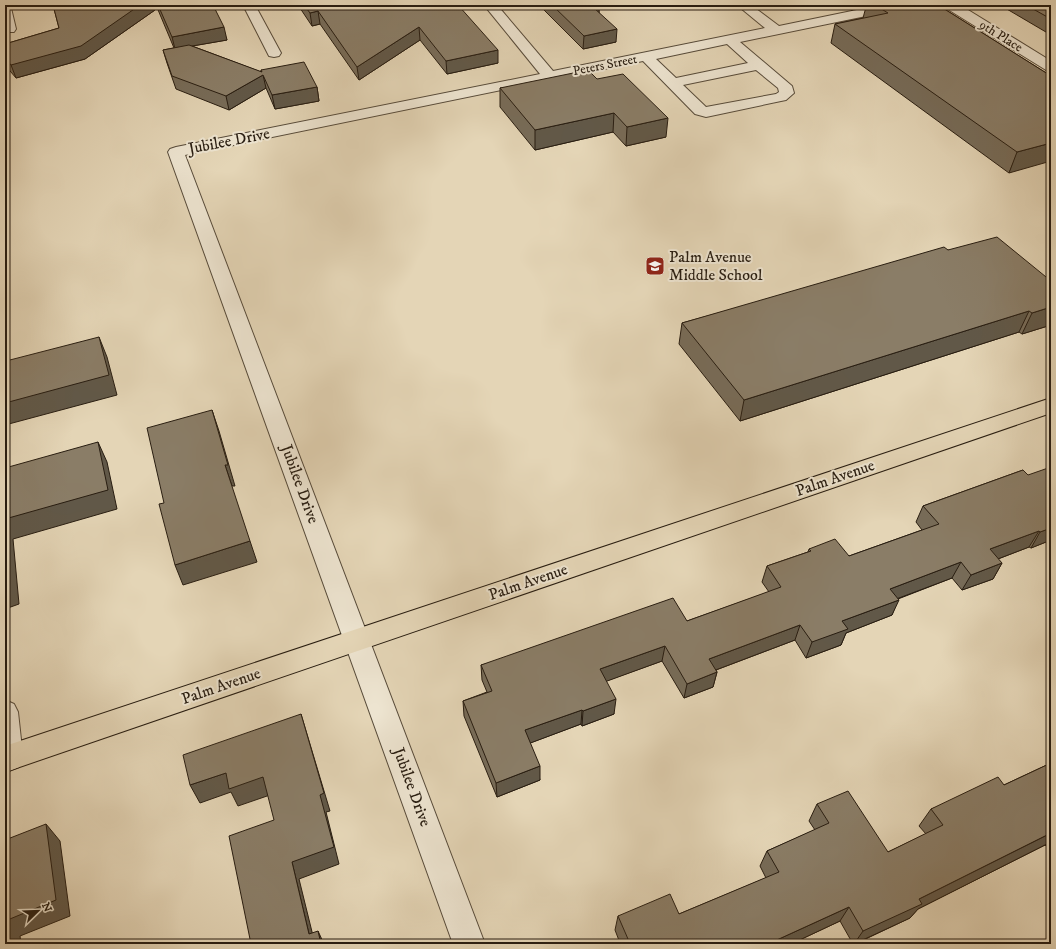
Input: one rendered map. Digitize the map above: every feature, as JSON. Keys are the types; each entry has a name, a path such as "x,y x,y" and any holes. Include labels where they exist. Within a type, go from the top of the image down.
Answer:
{"main road":[{"name":"Palm Avenue","path":"7,758 1051,405"}],"street":[{"path":"249,5 274,53"},
{"path":"490,5 549,76"},
{"path":"743,5 776,30"},
{"name":"Peters Street","path":"310,124 900,5"},
{"name":"9th Place","path":"951,5 1051,67"},
{"path":"5,8 8,29"},
{"path":"646,56 700,111 706,112 781,97 787,94 785,86 730,40"},
{"path":"673,83 759,65"},
{"name":"Jubilee Drive","path":"310,124 176,152 358,640 469,944"},
{"path":"5,712 7,758"}],"building":[{"path":"53,5 140,5 81,46 11,65 5,58 5,44 59,28"},
{"path":"158,5 213,5 224,27 172,37"},
{"path":"304,5 458,5 498,50 446,61 419,27 357,67 318,11 310,13"},
{"path":"552,5 597,5 599,7 594,8 617,29 584,36"},
{"path":"875,5 938,5 1051,76 1051,143 1017,152 835,24 888,13"},
{"path":"1026,5 1051,5 1051,19"},
{"path":"189,45 262,72 261,70 304,62 317,87 272,95 263,75 226,96 172,76 163,50"},
{"path":"588,70 597,79 623,74 668,118 627,127 614,113 535,130 500,88"},
{"path":"997,237 1051,281 1051,307 1032,313 1029,311 744,400 682,323 944,247 948,250"},
{"path":"99,337 109,375 5,403 5,372 7,371 6,361"},
{"path":"212,410 228,465 225,465 250,541 175,565 159,504 164,503 147,428"},
{"path":"98,442 108,490 5,519 5,468"},
{"path":"1051,467 1051,528 990,549 1002,563 971,575 961,562 890,589 899,600 842,621 848,629 812,642 800,625 709,659 717,672 687,684 665,646 600,669 616,699 525,730 540,766 496,783 463,701 492,691 481,665 673,598 687,621 781,587 767,566 811,551 809,549 835,539 849,556 939,524 923,506 1023,470 1028,475"},
{"path":"5,565 7,586 5,586"},
{"path":"301,714 324,793 320,795 334,847 292,862 309,934 318,931 321,944 251,944 229,836 274,820 263,777 229,789 226,773 190,785 183,755"},
{"path":"1051,763 1051,833 919,899 922,904 863,931 849,907 768,944 617,944 628,939 618,916 670,894 679,914 779,872 767,851 829,823 817,804 848,791 888,852 943,825 931,809 998,777 1004,785"},
{"path":"46,824 56,900 5,921 5,840"},
{"path":"5,930 7,944 5,944"}],"place":[{"name":"Palm Avenue Middle School","path":"655,266"}]}
